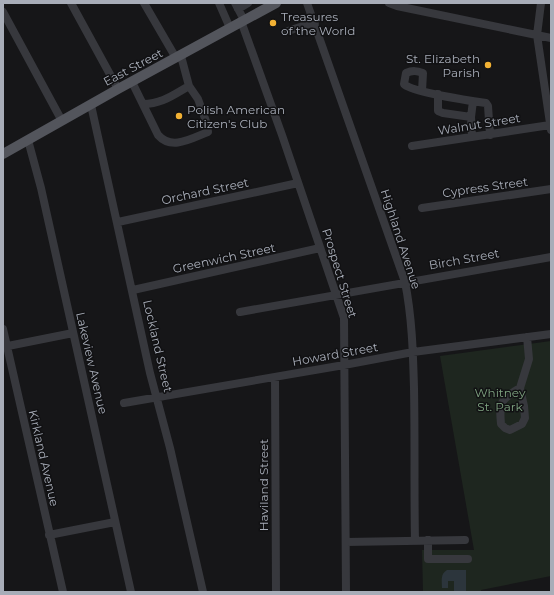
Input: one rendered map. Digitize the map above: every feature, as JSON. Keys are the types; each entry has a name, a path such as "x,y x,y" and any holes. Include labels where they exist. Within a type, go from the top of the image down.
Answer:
{"main road":[{"name":"East Street","path":"3,154 274,3"}],"street":[{"path":"71,3 118,89"},
{"path":"132,82 158,135 168,143 179,142 208,132 207,124 198,99 189,86 178,57 144,3"},
{"path":"236,6 248,3"},
{"name":"Highland Avenue","path":"307,3 405,282 410,308 413,352 415,541"},
{"path":"389,3 397,6 551,38"},
{"path":"541,3 537,35 551,127"},
{"path":"220,4 230,28"},
{"name":"Prospect Street","path":"236,6 282,135 344,318 346,592"},
{"path":"3,12 62,121"},
{"path":"288,31 314,22"},
{"path":"143,104 160,102 189,86"},
{"path":"422,91 486,103 488,106 490,135"},
{"path":"438,94 438,111 471,117"},
{"path":"472,137 471,117 473,101"},
{"name":"Lockland Street","path":"91,105 203,592"},
{"name":"Walnut Street","path":"412,146 551,127"},
{"name":"Lakeview Avenue","path":"28,140 41,188 131,592"},
{"name":"Orchard Street","path":"118,222 298,183"},
{"name":"Cypress Street","path":"422,208 551,189"},
{"name":"Greenwich Street","path":"133,290 320,248"},
{"name":"Birch Street","path":"240,312 551,257"},
{"name":"Kirkland Avenue","path":"3,329 63,592"},
{"path":"8,346 73,333"},
{"name":"Howard Street","path":"124,402 413,352 551,334"},
{"path":"520,388 511,394 501,404 501,424 510,430 522,424 525,418 520,388 529,360 527,337"},
{"name":"Haviland Street","path":"275,377 276,592"},
{"path":"49,535 115,522"},
{"path":"428,540 428,559 468,559"},
{"path":"346,542 465,540"}],"green space":[{"name":"Whitney St. Park","path":"551,341 551,576 481,590 481,592 423,592 422,550 474,550 440,356"}],"shaded area":[{"path":"447,570 466,570 466,591 454,591 454,581 448,581 448,588 442,588 442,576"}],"place":[{"name":"Treasures of the World","path":"273,23"},
{"name":"St. Elizabeth Parish","path":"488,65"},
{"name":"Polish American Citizen's Club","path":"179,116"}]}
